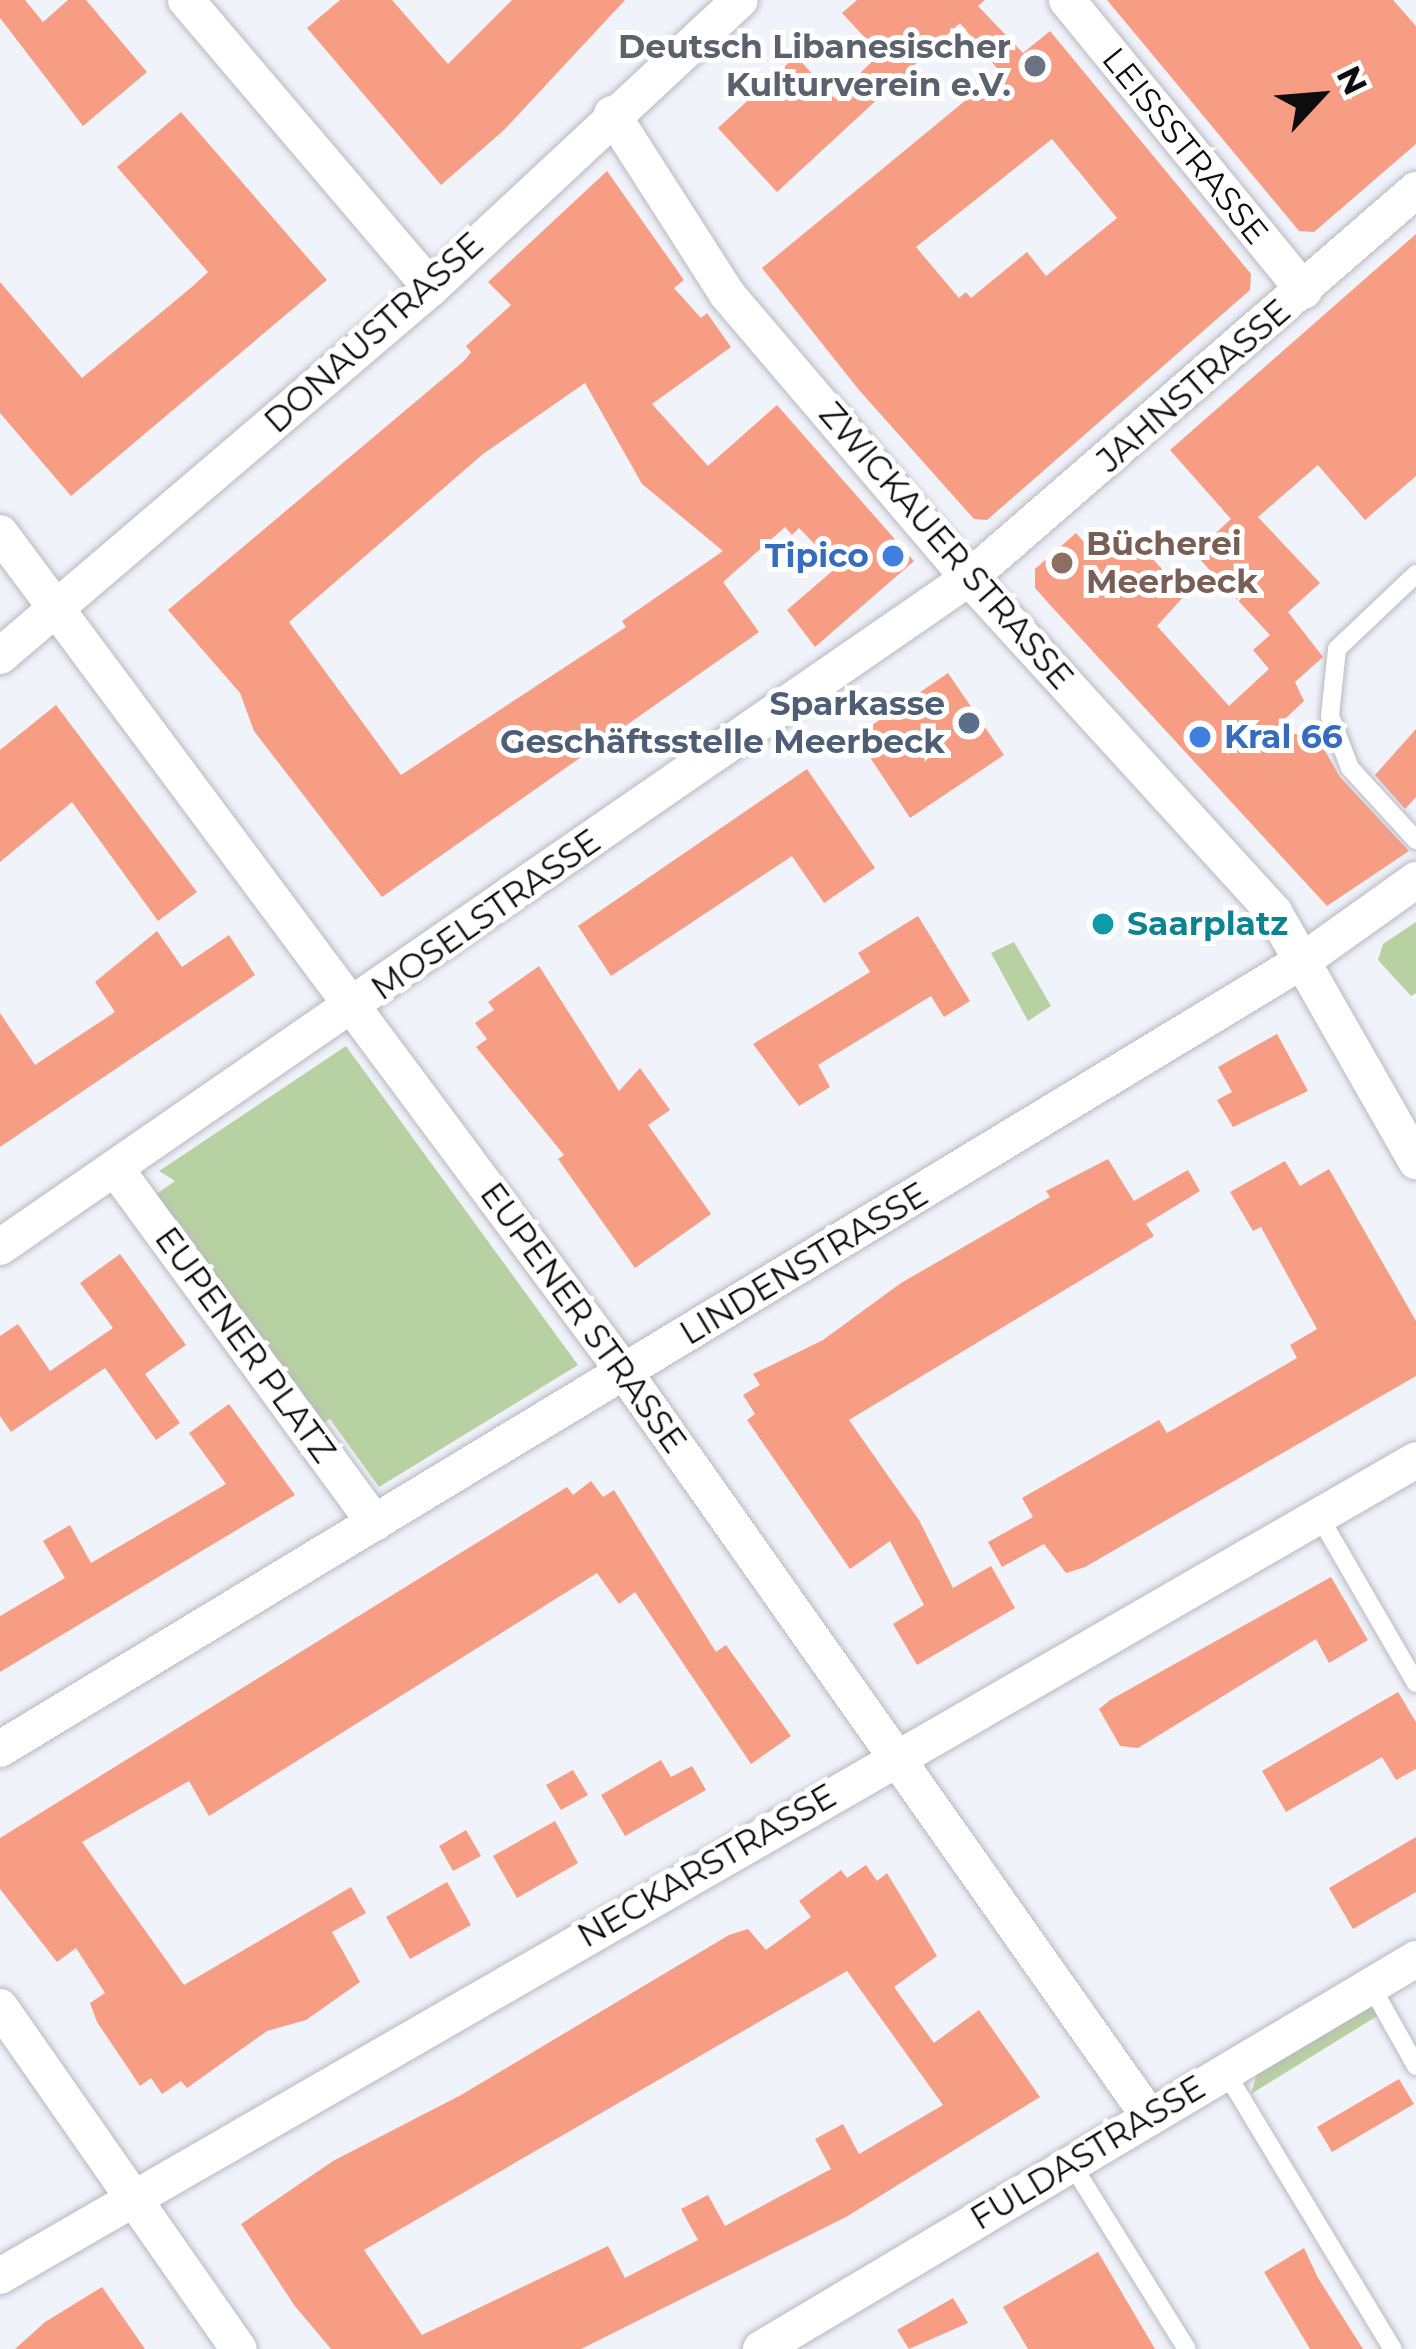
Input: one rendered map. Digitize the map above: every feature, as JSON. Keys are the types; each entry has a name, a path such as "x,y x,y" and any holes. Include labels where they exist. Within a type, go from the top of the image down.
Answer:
{"street":[{"path":"186,0 430,288"},
{"name":"DONAUSTRASSE","path":"0,656 430,288 612,114 740,0"},
{"name":"LEISSSTRASSE","path":"1066,0 1304,291"},
{"name":"ZWICKAUER STRASSE","path":"612,114 728,294 969,578 1274,912 1416,1160"},
{"name":"JAHNSTRASSE","path":"969,578 1416,190"},
{"name":"EUPENER STRASSE","path":"0,533 61,606 625,1373 1149,2116"},
{"name":"MOSELSTRASSE","path":"0,1247 357,1005 969,578"},
{"name":"LINDENSTRASSE","path":"0,1749 1304,960 1416,880"},
{"name":"EUPENER PLATZ","path":"115,1168 375,1523"},
{"name":"NECKARSTRASSE","path":"0,2276 892,1757 1416,1460"},
{"name":"FULDASTRASSE","path":"761,2349 1416,1959"},
{"path":"0,2007 239,2349"}],"lane":[{"path":"1416,574 1337,649 1330,716 1350,768 1416,840"},
{"path":"1319,1516 1416,1683"},
{"path":"1371,1986 1416,2066"},
{"path":"1225,2071 1393,2349"},
{"path":"1071,2163 1187,2349"}],"green space":[{"path":"1416,922 1416,993 1411,996 1378,960 1383,944"},
{"path":"1014,942 1051,1006 1028,1021 991,953"},
{"path":"346,1046 578,1365 379,1487 330,1419 319,1426 151,1198 175,1181 159,1171"},
{"path":"1371,2006 1382,2013 1251,2094 1257,2074"}],"building":[{"path":"0,0 25,0 43,22 68,0 86,0 147,72 83,126 0,18"},
{"path":"340,0 392,0 448,64 512,0 625,0 504,130 441,185 307,28"},
{"path":"857,0 985,0 978,6 1023,53 1050,31 1251,274 1250,290 987,520 974,519 859,390 762,268 1000,72 960,23 777,192 718,128 796,56 834,98 880,54 842,13","holes":["1052,139 1117,218 1046,276 1027,252 971,298 966,292 959,298 916,247"]},
{"path":"1107,0 1393,0 1416,26 1416,144 1314,232 1299,231"},
{"path":"181,112 327,280 71,496 0,413 0,282 82,378 208,272 117,167"},
{"path":"607,171 684,280 674,288 701,318 707,313 731,347 652,404 708,466 777,405 914,561 815,647 787,610 837,567 799,528 792,535 785,527 723,582 759,632 382,897 254,731 240,693 168,610 464,361 471,352 466,346 511,305 488,282","holes":["585,383 642,484 723,551 622,621 626,627 401,775 289,622 483,454"]},
{"path":"1416,234 1416,476 1365,520 1318,465 1258,517 1320,583 1288,612 1323,657 1295,682 1304,701 1270,733 1316,735 1340,777 1409,851 1327,906 1035,588 1035,569 1076,533 1096,556 1127,530 1185,595 1157,626 1229,706 1269,669 1253,650 1270,635 1194,553 1231,519 1170,450"},
{"path":"948,673 1004,755 910,818 856,736"},
{"path":"56,705 197,892 158,921 72,802 0,862 0,750"},
{"path":"1416,729 1416,797 1405,809 1375,775"},
{"path":"807,769 875,868 824,903 792,856 611,976 578,926"},
{"path":"918,916 970,1001 944,1017 931,996 818,1065 830,1087 799,1106 753,1044 870,972 858,953"},
{"path":"157,931 182,967 229,935 255,975 0,1147 0,1013 35,1065 115,1012 95,982"},
{"path":"539,966 619,1091 640,1068 670,1110 648,1125 711,1214 635,1268 558,1159 564,1155 476,1047 487,1039 475,1023 494,1010 488,1002"},
{"path":"1277,1034 1308,1091 1233,1127 1217,1100 1232,1092 1218,1067"},
{"path":"1108,1159 1134,1201 1188,1170 1200,1191 1146,1224 1154,1236 849,1420 919,1520 953,1588 991,1566 1015,1608 917,1665 893,1624 924,1605 890,1541 850,1569 747,1420 755,1414 743,1395 760,1385 753,1374 823,1340 901,1283 1050,1197 1046,1191"},
{"path":"1285,1161 1300,1186 1329,1169 1416,1321 1416,1376 1085,1567 1066,1573 1044,1544 1002,1567 988,1542 1033,1517 1022,1498 1159,1420 1167,1433 1297,1358 1290,1345 1317,1329 1261,1227 1253,1231 1230,1192"},
{"path":"120,1254 186,1345 145,1374 180,1423 156,1440 105,1368 11,1432 0,1416 0,1336 18,1324 50,1371 113,1328 80,1283"},
{"path":"229,1404 295,1495 0,1672 0,1616 65,1578 43,1541 70,1525 91,1563 226,1484 189,1433"},
{"path":"591,1481 603,1497 614,1490 716,1652 726,1645 791,1736 751,1764 635,1592 619,1604 597,1573 209,1816 189,1781 82,1842 184,1985 351,1887 366,1913 332,1932 360,1982 306,2020 267,2031 187,2088 181,2081 162,2094 151,2078 140,2086 97,2022 90,2003 105,1993 76,1948 57,1962 0,1889 0,1838 567,1487 573,1495"},
{"path":"1331,1577 1368,1640 1329,1663 1316,1639 1138,1748 1120,1746 1099,1709 1110,1700"},
{"path":"1398,1692 1416,1722 1416,1769 1396,1780 1382,1757 1286,1812 1262,1771"},
{"path":"661,1760 671,1777 692,1766 706,1790 625,1836 601,1795"},
{"path":"573,1770 588,1795 561,1810 546,1785"},
{"path":"555,1821 578,1863 517,1898 493,1856"},
{"path":"466,1830 481,1856 453,1871 439,1846"},
{"path":"1416,1837 1416,1892 1353,1929 1329,1888"},
{"path":"866,1865 877,1881 887,1873 937,1956 894,1987 934,2043 979,2010 1040,2097 846,2217 581,2349 331,2349 294,2305 241,2224 333,2161 461,2095 729,1935 748,1929 766,1950 811,1917 799,1901 841,1870 847,1878","holes":["847,1971 943,2105 859,2154 843,2124 815,2139 831,2169 725,2226 708,2195 681,2209 698,2240 625,2278 608,2246 422,2335 364,2250"]},
{"path":"447,1882 471,1925 410,1959 386,1917"},
{"path":"1399,2079 1414,2104 1332,2152 1317,2127"},
{"path":"1304,2248 1363,2349 1310,2349 1264,2272"},
{"path":"1098,2252 1155,2349 1028,2349 1003,2307"},
{"path":"102,2287 145,2349 15,2349 45,2322"},
{"path":"953,2298 968,2323 909,2349 897,2330"}],"place":[{"name":"Deutsch Libanesischer Kulturverein e.V.","path":"1035,66"},
{"name":"Tipico","path":"893,556"},
{"name":"Bücherei Meerbeck","path":"1062,563"},
{"name":"Sparkasse Geschäftsstelle Meerbeck","path":"969,723"},
{"name":"Kral 66","path":"1200,737"},
{"name":"Saarplatz","path":"1103,924"}]}
